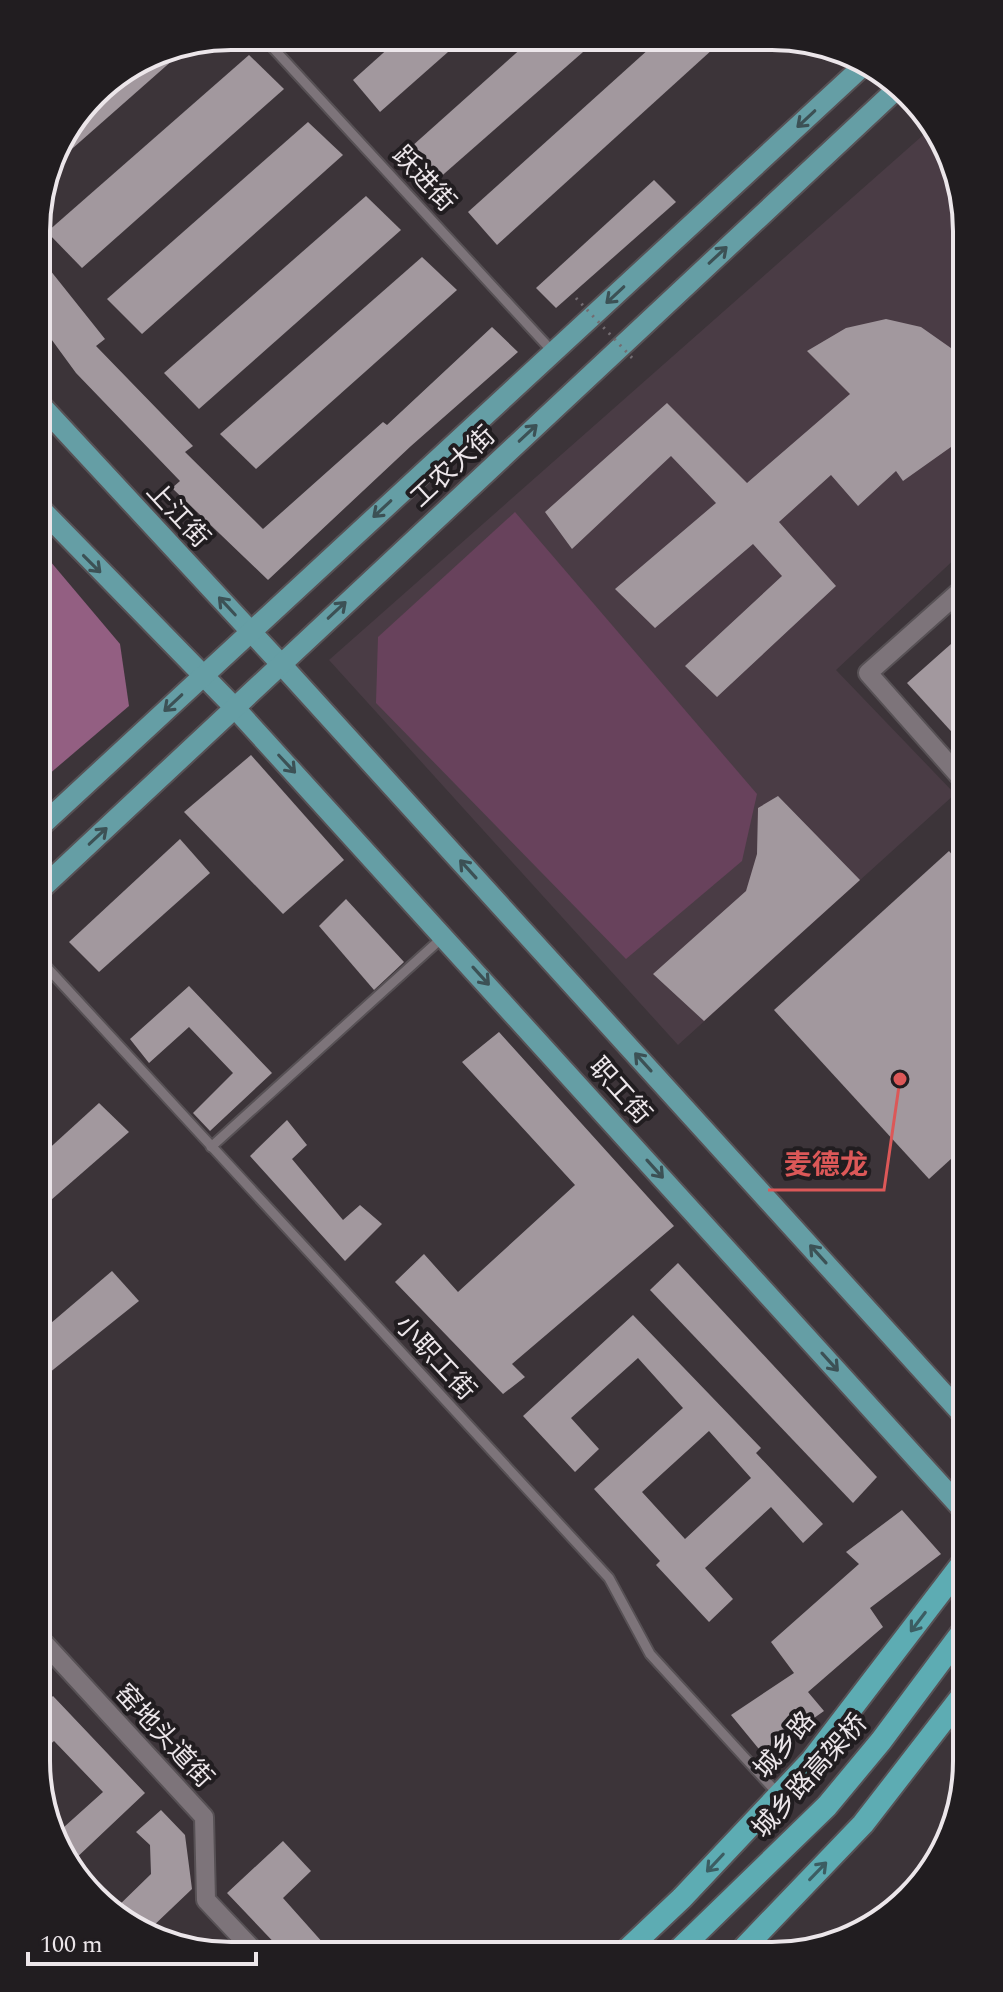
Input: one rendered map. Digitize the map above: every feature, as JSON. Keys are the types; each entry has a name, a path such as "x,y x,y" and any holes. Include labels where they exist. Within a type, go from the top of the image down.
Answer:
{"highway":[{"name":"城乡路","path":"635,1942 682,1898 812,1760 953,1576"},
{"name":"城乡路高架桥","path":"687,1942 827,1806 890,1730 953,1645"},
{"name":"城乡路高架桥","path":"708,1942 845,1807 893,1751 953,1670"},
{"path":"750,1942 863,1824 953,1708"}],"main road":[{"name":"工农大街","path":"50,818 857,72"},
{"name":"工农大街","path":"50,881 891,95"},
{"name":"上江街","path":"50,415 280,663"},
{"path":"50,518 234,707"},
{"name":"职工街","path":"280,663 953,1404"},
{"name":"职工街","path":"234,707 953,1499"}],"street":[{"path":"953,597 868,673 953,769"},
{"name":"窑地头道街","path":"50,1649 204,1817 206,1900 246,1942"}],"lane":[{"name":"跃进街","path":"275,50 553,352"},
{"path":"211,1147 445,936"},
{"name":"小职工街","path":"50,971 609,1578 650,1654 779,1795"}],"path":[{"path":"576,298 635,361"}],"shaded area":[{"path":"925,134 943,173 953,219 953,561 836,670 953,792 953,796 678,1045 329,660"},
{"path":"515,512 757,794 742,861 626,959 376,703 378,637"},
{"path":"50,561 120,644 129,706 50,773"}],"building":[{"path":"386,50 450,50 380,112 353,80"},
{"path":"520,50 585,50 437,180 411,147"},
{"path":"648,50 712,50 497,245 468,212"},
{"path":"249,55 284,89 82,268 50,235 50,229"},
{"path":"173,60 69,152 80,130 112,95 140,74"},
{"path":"308,122 343,155 142,334 107,299"},
{"path":"654,180 676,202 556,308 536,288"},
{"path":"366,196 401,230 199,409 164,373"},
{"path":"422,257 457,290 256,469 220,434"},
{"path":"50,270 105,339 96,346 193,446 185,452 263,529 383,422 387,425 492,327 518,352 411,446 268,580 172,488 180,481 76,373 50,337"},
{"path":"886,319 921,327 953,349 953,446 903,481 896,471 858,506 831,475 779,522 836,586 717,697 685,666 782,576 753,544 655,628 615,589 716,503 671,456 572,549 545,512 667,403 747,483 850,394 807,351 846,328"},
{"path":"953,642 953,733 907,683"},
{"path":"251,755 344,860 283,914 184,812"},
{"path":"778,796 860,880 704,1021 653,974 746,891 757,854 758,808"},
{"path":"180,839 210,873 99,972 69,942"},
{"path":"949,851 953,856 953,1157 929,1179 774,1010"},
{"path":"346,899 404,962 374,990 319,926"},
{"path":"189,986 272,1073 210,1131 193,1113 233,1073 189,1027 149,1063 130,1039"},
{"path":"499,1032 674,1226 512,1364 525,1377 503,1394 395,1282 424,1254 458,1292 575,1185 462,1062"},
{"path":"99,1103 129,1132 50,1201 50,1148"},
{"path":"287,1120 307,1145 292,1159 343,1220 360,1205 382,1224 345,1261 250,1156"},
{"path":"678,1263 877,1477 853,1503 650,1290"},
{"path":"112,1271 139,1301 50,1372 50,1324"},
{"path":"633,1315 761,1448 756,1453 823,1524 803,1543 771,1507 705,1568 733,1599 709,1622 656,1565 660,1561 594,1489 683,1408 638,1358 571,1418 599,1449 575,1472 523,1416","holes":["709,1431 751,1478 685,1539 642,1492"]},
{"path":"902,1510 941,1554 870,1608 883,1627 808,1692 824,1711 763,1754 731,1715 794,1673 771,1642 859,1564 846,1552"},
{"path":"53,1696 145,1793 77,1857 63,1827 103,1792 54,1741 50,1744 50,1699"},
{"path":"161,1810 185,1835 192,1889 154,1925 120,1904 151,1874 150,1845 136,1832"},
{"path":"283,1841 311,1871 283,1898 322,1942 274,1942 227,1893"}],"place":[{"name":"麦德龙","path":"900,1079"}]}
